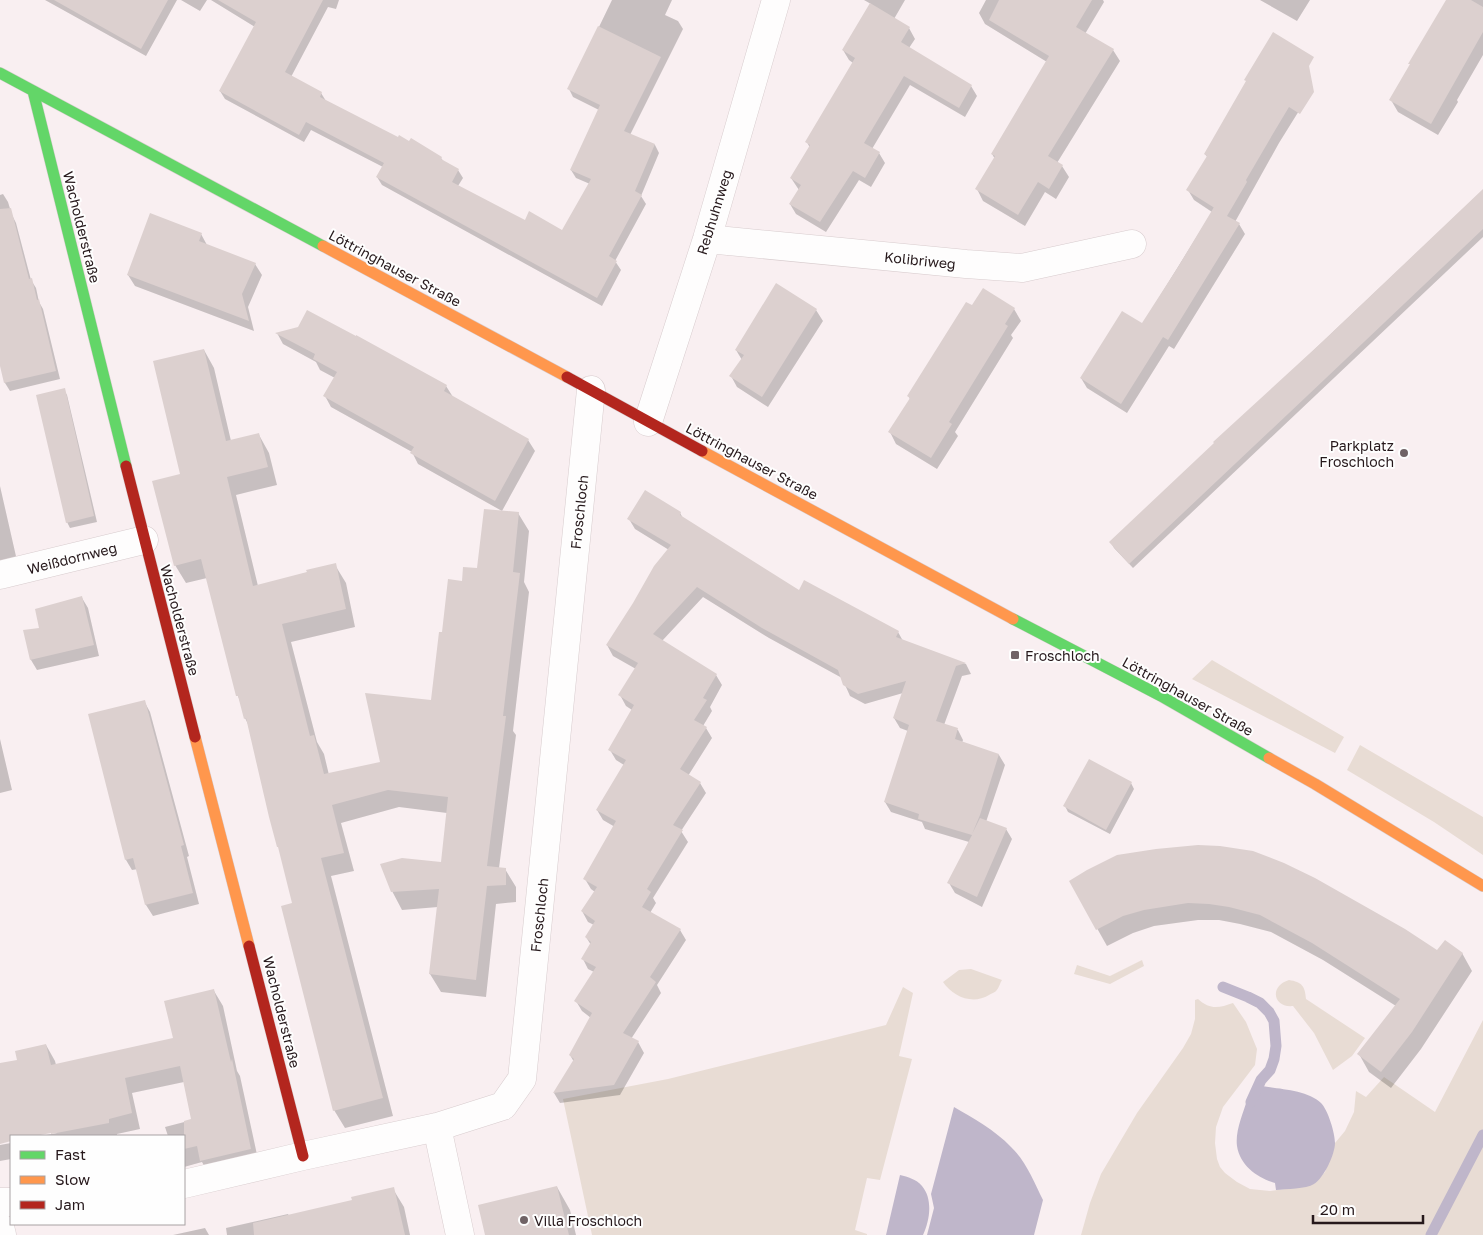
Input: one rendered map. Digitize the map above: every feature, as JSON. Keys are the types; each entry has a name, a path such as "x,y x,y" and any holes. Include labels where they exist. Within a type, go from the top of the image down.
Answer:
{"street":[{"name":"Rebhuhnweg","path":"648,422 707,239 776,0"},
{"name":"Löttringhauser Straße","path":"0,73 1067,648 1161,696 1315,784 1483,886"},
{"name":"Wacholderstraße","path":"33,91 144,540 303,1156"},
{"name":"Kolibriweg","path":"707,239 1022,268 1132,244"},
{"name":"Froschloch","path":"185,1184 437,1127 503,1106 522,1079 591,390"},
{"name":"Weißdornweg","path":"0,575 144,540"},
{"path":"437,1127 460,1235"},
{"path":"0,1226 2,1235"}],"shaded area":[{"path":"1212,660 1344,737 1335,753 1192,679"},
{"path":"1360,745 1483,817 1483,855 1434,822 1347,770"},
{"path":"1142,960 1144,966 1110,984 1074,974 1077,965 1110,976"},
{"path":"971,969 1002,980 997,990 983,998 970,999 952,992 943,982 959,970"},
{"path":"1289,980 1302,985 1306,999 1365,1038 1352,1056 1333,1070 1314,1033 1293,1006 1281,1004 1276,996 1278,987"},
{"path":"903,987 913,993 899,1056 912,1059 880,1180 867,1178 855,1230 867,1235 592,1235 563,1099 668,1079 886,1025"},
{"path":"1198,999 1202,1003 1215,1007 1233,1003 1246,1022 1257,1049 1255,1065 1223,1107 1216,1127 1215,1143 1220,1167 1237,1182 1250,1189 1270,1191 1307,1186 1315,1183 1325,1172 1335,1143 1345,1131 1354,1112 1356,1091 1366,1097 1384,1077 1435,1112 1483,1020 1483,1235 1081,1235 1101,1174 1137,1113 1191,1034 1195,1019 1195,1000"},
{"path":"1262,1086 1309,1095 1321,1103 1326,1111 1334,1134 1335,1148 1325,1171 1314,1184 1301,1188 1276,1190 1275,1183 1256,1174 1242,1160 1237,1146 1237,1134 1247,1100 1255,1103"},
{"path":"954,1107 998,1135 1025,1165 1043,1200 1034,1235 927,1235 934,1208 931,1194"},
{"path":"900,1175 917,1182 922,1186 928,1197 929,1216 923,1235 886,1235"}],"building":[{"path":"54,0 168,0 141,49"},
{"path":"218,0 323,0 285,72 322,92 320,97 398,137 399,135 409,141 411,138 442,157 441,159 459,169 452,182 525,220 529,211 562,230 591,179 570,170 600,105 567,89 598,26 661,57 624,131 655,144 635,191 642,195 609,256 617,261 597,298 376,177 384,163 306,122 299,135 219,91 256,22"},
{"path":"999,0 1092,0 1076,27 1114,49 1048,156 1063,165 1049,189 1038,182 1018,215 975,189 995,156 991,154 1049,56 989,20"},
{"path":"1446,0 1471,0 1483,7 1483,32 1431,124 1389,100"},
{"path":"870,3 910,27 901,42 972,85 959,108 904,76 864,143 880,152 865,178 853,171 820,222 789,204 801,185 790,178 810,145 805,142 855,58 842,50"},
{"path":"1273,32 1314,57 1309,66 1314,92 1300,114 1289,107 1227,216 1240,223 1168,340 1163,337 1121,404 1080,378 1122,311 1142,323 1214,207 1186,190 1207,156 1204,154 1246,81 1244,80"},
{"path":"1483,189 1483,229 1129,564 1109,542"},
{"path":"11,208 29,279 32,278 37,300 39,299 56,371 4,383 0,366 0,209"},
{"path":"150,213 202,233 199,241 256,263 242,294 249,321 127,275"},
{"path":"776,283 817,309 762,397 729,376 744,355 735,350"},
{"path":"983,288 1015,308 1005,324 1008,326 949,422 952,424 931,458 888,432 910,398 907,396 966,302 972,305"},
{"path":"307,310 447,385 444,391 529,439 495,501 410,453 414,447 323,396 337,372 313,359 315,354 275,333 298,327"},
{"path":"204,349 226,441 259,433 268,467 227,477 253,586 336,563 346,609 282,624 310,736 314,735 324,774 380,762 365,693 431,700 439,632 442,632 448,579 462,581 463,567 477,568 484,509 519,512 513,572 520,573 503,716 506,716 487,866 506,868 506,885 487,886 476,980 429,974 439,889 391,892 380,864 402,858 441,862 448,797 388,790 332,805 344,853 321,858 383,1098 333,1111 281,906 292,903 269,817 246,718 244,719 238,696 236,696 201,559 174,566 152,481 180,474 153,361"},
{"path":"65,388 94,516 66,523 36,395"},
{"path":"645,490 681,512 680,515 799,590 804,580 899,631 896,637 966,663 956,666 936,721 958,728 955,739 999,754 980,815 972,834 980,818 1007,828 977,897 947,883 972,835 918,819 919,814 884,802 909,725 893,718 906,681 858,694 843,685 838,670 762,628 697,587 653,634 717,674 703,698 707,700 694,720 707,727 680,769 701,782 673,825 683,830 647,889 651,892 642,907 681,929 650,977 656,982 623,1033 639,1041 614,1085 553,1093 574,1059 569,1055 592,1013 574,1001 596,967 581,959 591,942 585,937 595,921 581,911 597,887 583,879 616,821 596,810 626,760 608,750 634,705 618,695 638,663 606,645 654,566 671,545 627,519"},
{"path":"82,596 94,645 30,660 23,630 39,628 35,609"},
{"path":"145,700 184,845 181,846 193,893 145,905 133,858 125,860 88,714"},
{"path":"1089,759 1132,782 1106,830 1063,806"},
{"path":"1198,845 1253,851 1284,863 1315,878 1405,929 1437,950 1445,940 1463,953 1412,1032 1381,1072 1357,1054 1400,999 1312,943 1260,915 1209,904 1188,903 1144,910 1123,916 1096,930 1069,881 1117,855"},
{"path":"214,989 231,1062 232,1059 251,1149 200,1161 197,1146 185,1149 184,1121 191,1119 180,1066 125,1078 132,1113 109,1119 109,1123 51,1134 10,1135 10,1141 0,1144 0,1063 17,1060 15,1051 46,1044 51,1065 173,1038 164,1001"},
{"name":"Villa Froschloch","path":"557,1186 569,1235 485,1235 478,1205"},
{"path":"394,1187 405,1235 254,1235 253,1223 352,1200 351,1197"}],"waterway":[{"path":"1223,987 1260,1003 1269,1012 1274,1021 1276,1046 1274,1059 1270,1070 1261,1080 1251,1102"},
{"path":"1431,1235 1483,1135"}],"traffic: fast":[{"path":"0,73 323,246"},
{"path":"33,91 126,466"},
{"path":"1013,619 1161,696 1269,758"}],"traffic: slow":[{"path":"323,246 567,377"},
{"path":"702,451 1013,619"},
{"path":"195,737 249,946"},
{"path":"1269,758 1483,886"}],"traffic: jam":[{"path":"567,377 702,451"},
{"path":"126,466 195,737"},
{"path":"249,946 303,1156"}],"place":[{"name":"Parkplatz Froschloch","path":"1404,453"},
{"name":"Froschloch","path":"1015,655"},
{"name":"Villa Froschloch","path":"524,1220"}]}
